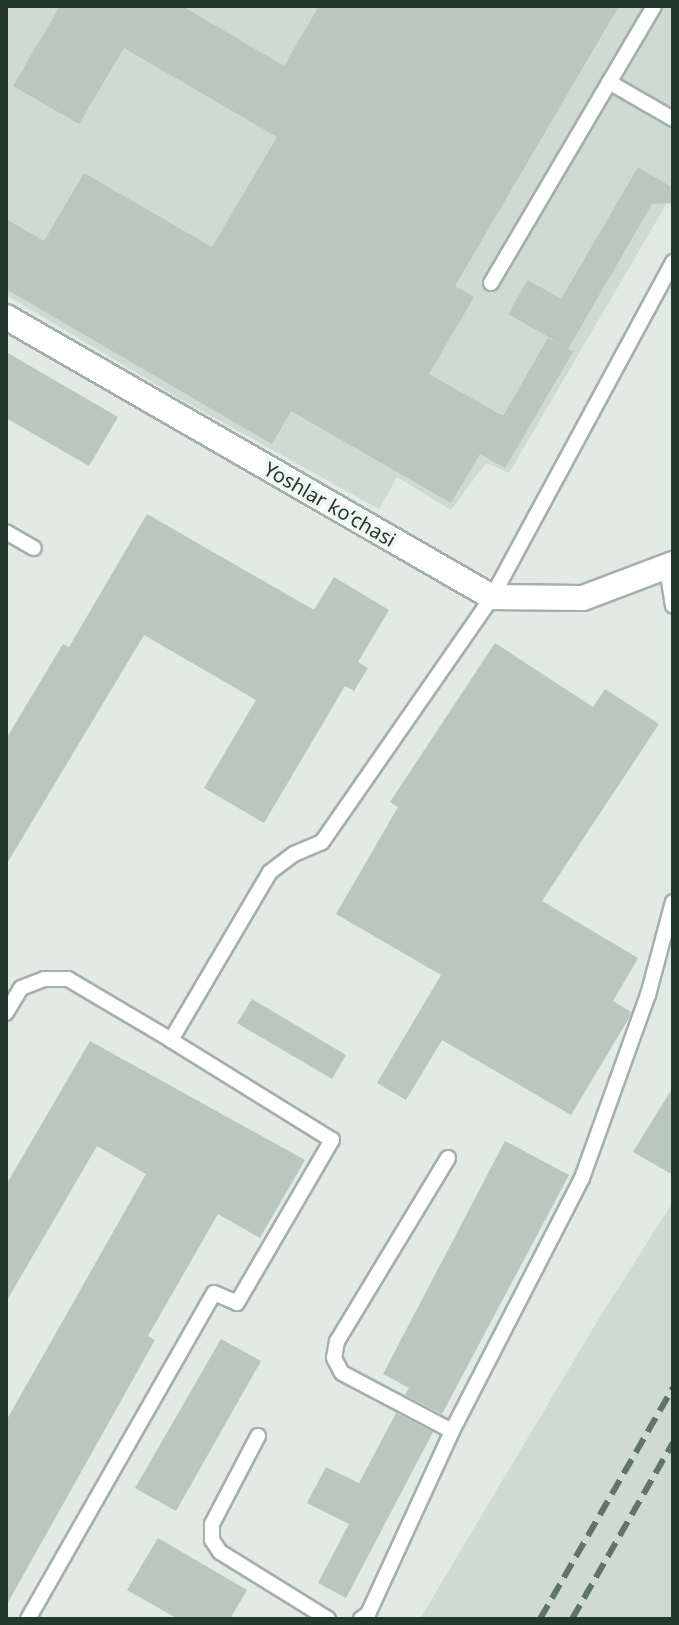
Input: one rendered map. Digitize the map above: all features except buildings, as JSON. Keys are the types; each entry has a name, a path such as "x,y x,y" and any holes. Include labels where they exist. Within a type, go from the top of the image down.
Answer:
{"street":[{"name":"Yoshlar koʻchasi","path":"6,317 492,597 583,598 670,566"}],"lane":[{"path":"491,283 654,6"},
{"path":"609,82 673,119"},
{"path":"171,1040 270,872 294,854 322,842 492,597 673,262"},
{"path":"6,532 34,548"},
{"path":"670,566 673,606"},
{"path":"361,1619 368,1614 452,1431 582,1178 648,995 673,902"},
{"path":"6,1013 21,988 44,979 68,979 332,1140 237,1303 214,1293 28,1619"},
{"path":"448,1158 337,1341 334,1358 342,1373 452,1431"},
{"path":"258,1436 212,1524 212,1540 220,1552 328,1619"}],"shaded area":[{"path":"6,6 673,6 673,207 667,203 509,473 486,463 451,510 397,477 379,509 177,397 6,295"},
{"path":"673,1202 673,1619 420,1619 598,1320"}],"railway":[{"path":"540,1619 673,1388"},
{"path":"572,1619 673,1443"}]}
